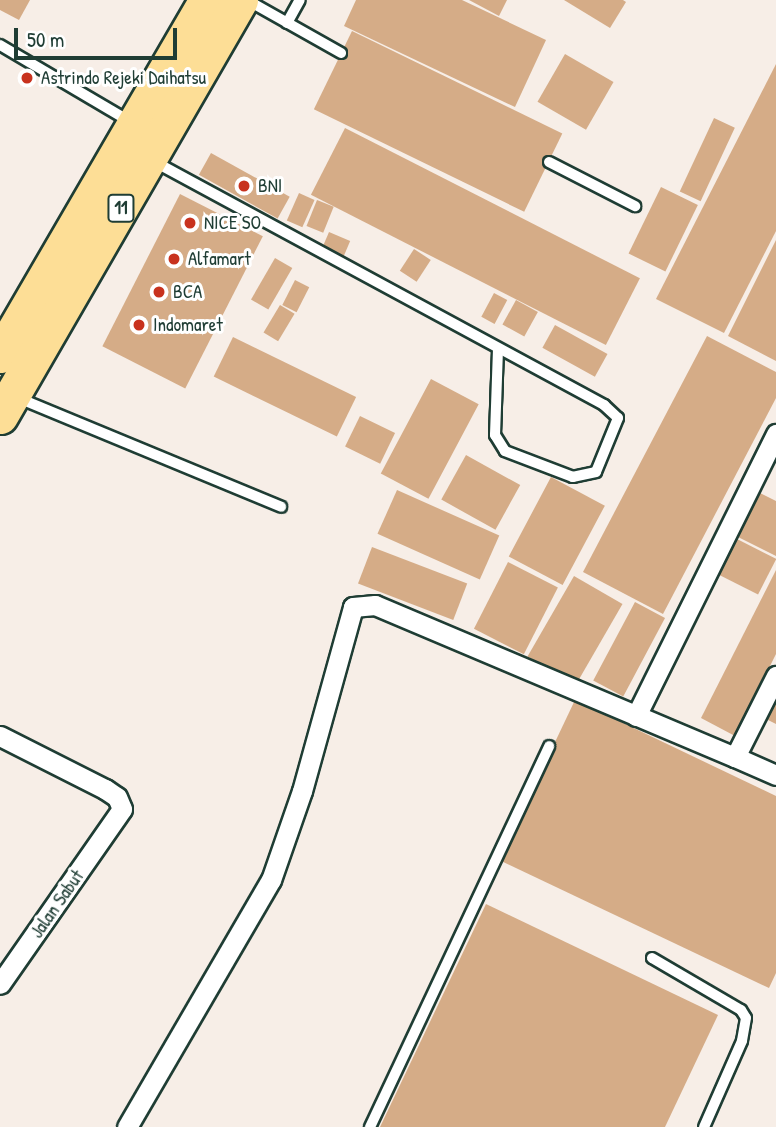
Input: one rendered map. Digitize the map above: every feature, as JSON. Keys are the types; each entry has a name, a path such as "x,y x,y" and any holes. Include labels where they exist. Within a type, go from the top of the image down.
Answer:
{"highway":[{"name":"11","path":"6,406 134,141 206,0"},
{"name":"11","path":"0,355 134,141 240,0"}],"street":[{"path":"636,716 776,434"},
{"path":"127,1127 271,880 302,791 353,607 375,606 776,775"},
{"path":"735,757 776,676"},
{"name":"Jalan Sabut","path":"0,736 117,797 121,809 0,984"}],"lane":[{"path":"247,0 341,53"},
{"path":"287,23 300,0"},
{"path":"0,45 134,141 498,349 604,405 618,418 596,472 573,477 505,452 495,436 494,423 498,349"},
{"path":"549,162 635,206"},
{"path":"6,406 281,507"},
{"path":"370,1127 550,746"},
{"path":"652,958 741,1010 746,1018 742,1041 704,1127"}],"building":[{"path":"0,0 30,0 19,20 0,10"},
{"path":"356,0 462,0 546,40 515,107 344,26"},
{"path":"469,0 507,0 499,16"},
{"path":"564,0 623,0 626,2 610,28"},
{"path":"352,31 562,134 524,212 314,109"},
{"path":"565,54 613,82 586,130 538,102"},
{"path":"776,64 776,231 724,333 656,299"},
{"path":"714,118 735,128 701,201 680,191"},
{"path":"345,128 640,278 606,345 311,195"},
{"name":"BNI","path":"211,153 290,197 278,218 199,175"},
{"path":"661,187 698,205 665,271 629,254"},
{"path":"299,193 315,200 302,227 287,220"},
{"path":"180,194 263,236 185,389 102,346"},
{"path":"317,200 334,207 323,233 307,226"},
{"path":"329,232 350,241 343,258 322,249"},
{"path":"776,240 776,361 728,336"},
{"path":"414,249 431,260 417,282 400,271"},
{"path":"275,258 292,268 268,310 251,300"},
{"path":"295,280 309,287 297,312 282,305"},
{"path":"494,293 507,300 495,324 481,317"},
{"path":"516,300 538,312 524,337 502,324"},
{"path":"280,305 295,314 278,341 264,332"},
{"path":"555,325 607,354 595,377 542,348"},
{"path":"707,336 776,372 776,398 663,614 583,572"},
{"path":"233,337 356,397 337,437 214,377"},
{"path":"431,379 479,404 428,499 381,473"},
{"path":"360,416 395,433 380,464 345,447"},
{"path":"466,455 520,485 496,530 441,500"},
{"path":"551,477 605,506 563,585 509,556"},
{"path":"397,490 499,536 480,579 377,534"},
{"path":"760,493 776,501 776,556 738,537"},
{"path":"737,539 776,559 758,595 719,575"},
{"path":"372,547 467,584 453,620 358,583"},
{"path":"508,562 558,587 524,654 474,629"},
{"path":"776,570 776,654 735,736 701,718"},
{"path":"574,576 622,604 576,685 528,657"},
{"path":"635,602 665,618 623,697 593,681"},
{"path":"575,700 776,796 776,973 769,988 499,860"},
{"path":"776,701 776,724 766,719"},
{"path":"486,904 718,1015 665,1127 380,1127"}],"place":[{"name":"Astrindo Rejeki Daihatsu","path":"27,78"},
{"name":"BNI","path":"244,186"},
{"name":"NICE SO","path":"190,223"},
{"name":"Alfamart","path":"174,259"},
{"name":"BCA","path":"159,292"},
{"name":"Indomaret","path":"139,325"}]}
